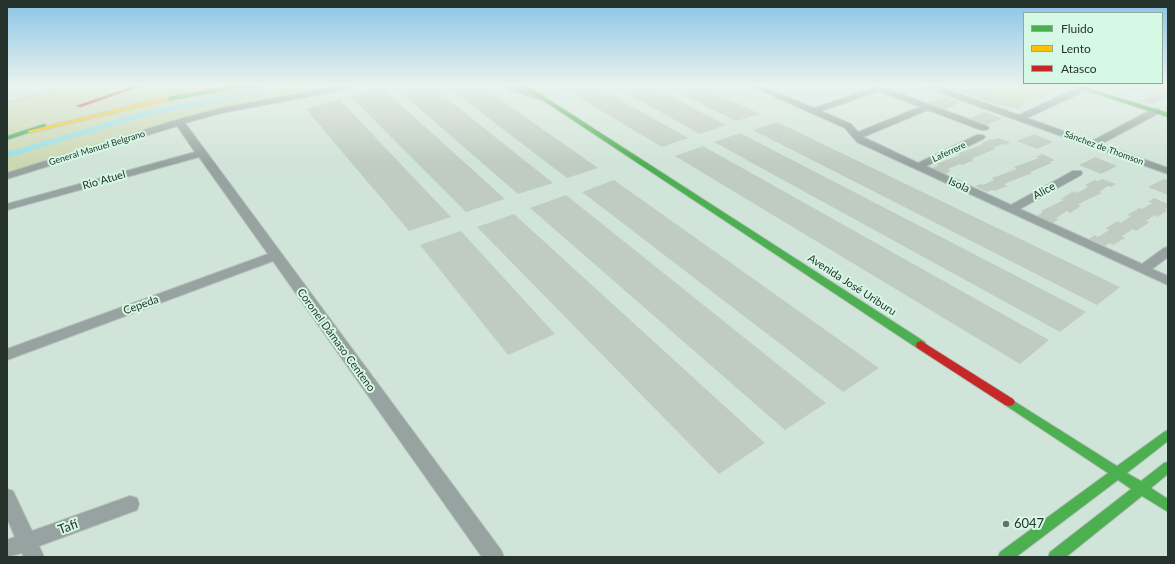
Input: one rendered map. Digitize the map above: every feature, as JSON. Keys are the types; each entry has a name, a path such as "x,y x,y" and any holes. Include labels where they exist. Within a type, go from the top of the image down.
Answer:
{"main road":[{"path":"7,130 68,111"},
{"path":"7,138 95,111"},
{"path":"30,131 112,111"},
{"name":"Avenida José Uriburu","path":"564,111 1168,506"},
{"path":"1157,111 1168,114"},
{"path":"7,130 44,118"},
{"path":"1009,556 1168,435"},
{"path":"1055,557 1168,467"}],"street":[{"name":"General Manuel Belgrano","path":"7,176 179,122 220,111"},
{"name":"Isola","path":"815,111 848,126 860,140 1168,281"},
{"path":"858,136 916,111"},
{"path":"942,111 984,128"},
{"name":"Sánchez de Thomson","path":"1000,111 1168,171"},
{"path":"1019,118 1033,111"},
{"path":"1093,144 1155,111"},
{"name":"Coronel Dámaso Centeno","path":"179,122 274,256 494,557"},
{"name":"Laferrere","path":"919,166 980,137"},
{"name":"Rio Atuel","path":"7,207 201,152"},
{"name":"Alice","path":"1011,209 1077,173"},
{"path":"1143,270 1168,251"},
{"name":"Cepeda","path":"7,355 274,256"},
{"path":"7,497 31,549"},
{"name":"Tafí","path":"7,549 31,549 130,504"}],"green space":[{"path":"7,111 220,111 7,176"}],"building":[{"path":"308,111 351,111 451,217 409,231"},
{"path":"365,111 408,111 505,199 466,212"},
{"path":"422,111 463,111 553,183 518,194"},
{"path":"480,111 517,111 598,168 567,178"},
{"path":"602,111 641,111 688,138 662,147"},
{"path":"659,111 699,111 726,125 700,134"},
{"path":"716,111 754,111 760,114 736,121"},
{"path":"985,112 1002,119 986,125 969,118"},
{"path":"777,122 1120,287 1097,305 753,130"},
{"path":"740,133 1086,312 1060,332 714,142"},
{"path":"1034,134 1053,142 1037,149 1017,141"},
{"path":"998,138 1010,142 993,148 995,149 971,159 974,160 948,169 951,171 945,174 932,168 939,165 936,164 960,155 957,154 984,144 981,143"},
{"path":"703,146 1049,340 1020,364 675,156"},
{"path":"1042,154 1055,160 1049,162 1052,163 1030,172 1032,173 1004,184 1007,186 995,191 992,190 987,192 975,186 981,184 983,185 994,180 992,178 1017,169 1014,167 1039,158 1036,157"},
{"path":"1095,157 1117,166 1101,174 1079,165"},
{"path":"1102,179 1116,184 1111,187 1108,186 1099,192 1102,193 1078,204 1081,206 1070,213 1067,211 1056,218 1059,219 1053,223 1037,216 1043,212 1041,211 1064,200 1061,199 1074,191 1077,193 1088,187 1085,185 1095,180 1098,181"},
{"path":"1164,179 1168,180 1168,195 1148,187"},
{"path":"614,180 879,368 843,392 582,192"},
{"path":"566,195 826,403 785,430 530,208"},
{"path":"1154,198 1168,204 1168,207 1165,209 1168,210 1158,217 1155,215 1146,221 1150,222 1136,231 1133,229 1122,236 1125,238 1113,245 1110,243 1105,246 1089,239 1095,235 1098,237 1109,230 1106,228 1118,221 1121,223 1131,216 1127,215 1152,203 1148,202"},
{"path":"514,214 765,443 719,474 477,227"},
{"path":"461,231 555,334 508,355 420,245"}],"waterway":[{"path":"7,155 157,111"}],"traffic: fast":[{"path":"563,111 921,345"},
{"path":"1156,111 1168,115"},
{"path":"7,138 44,126"},
{"path":"1009,402 1168,506"},
{"path":"1005,557 1168,435"},
{"path":"1055,557 1168,467"}],"traffic: slow":[{"path":"30,131 114,111"}],"traffic: jam":[{"path":"921,345 1009,402"}],"place":[{"name":"6047","path":"1006,524"}]}
